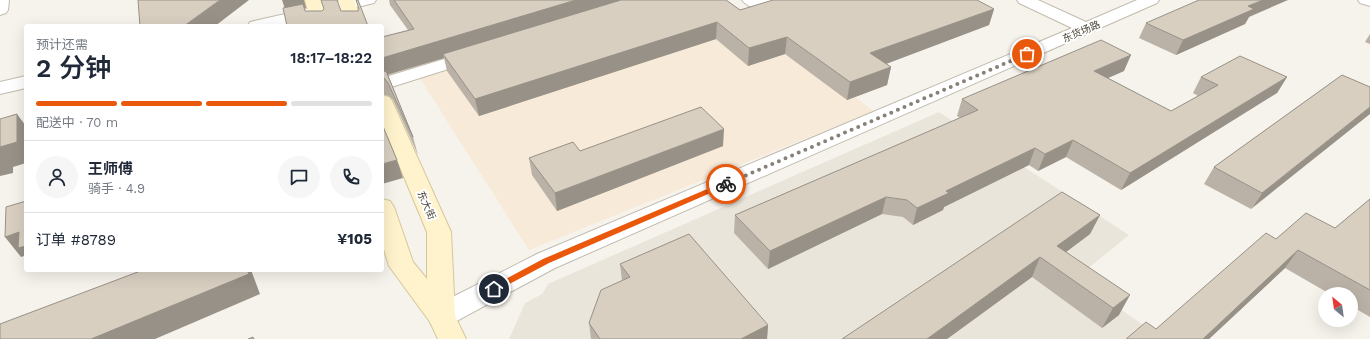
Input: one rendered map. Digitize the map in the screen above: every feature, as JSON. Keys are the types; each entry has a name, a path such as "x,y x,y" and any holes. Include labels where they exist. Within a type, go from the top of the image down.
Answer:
{"main road":[{"path":"346,2 354,24"},
{"name":"东大街","path":"384,106 439,232 446,327"},
{"path":"384,213 402,266 446,327"}],"street":[{"path":"0,10 2,0"},
{"path":"265,24 316,13 346,2 368,0"},
{"path":"750,0 756,4 769,0"},
{"path":"1025,0 1086,28"},
{"name":"东货场路","path":"446,327 546,261 1151,0"},
{"path":"1366,0 1370,1"},
{"path":"384,83 487,51"},
{"path":"0,88 24,82"}],"shaded area":[{"path":"668,0 725,3 874,111 529,250 419,77"},
{"path":"939,112 1129,235 1076,278 1146,327 1132,339 509,339 525,303 542,294 548,284"}],"building":[{"path":"138,0 220,0 187,24 140,24"},
{"path":"321,0 337,0 341,11 358,11 359,9 356,0 358,0 367,24 287,24 283,8 303,4 305,11 322,11 324,9"},
{"path":"394,0 576,0 384,57 384,36 414,29"},
{"path":"621,0 726,0 740,10 773,0 977,0 994,9 870,53 891,67 850,82 787,37 749,48 717,22 475,99 443,54"},
{"path":"1199,0 1263,0 1248,6 1254,9 1183,40 1146,23"},
{"path":"1101,40 1131,55 1094,71 1171,111 1218,85 1201,77 1240,56 1287,77 1130,173 1073,140 1045,154 1035,148 946,191 949,193 917,208 907,200 886,197 770,251 735,215 978,110 962,99"},
{"path":"386,71 413,137 388,83 384,78 384,72"},
{"path":"1342,75 1370,87 1370,107 1262,193 1214,167"},
{"path":"701,107 724,129 555,193 529,158 573,142 580,151"},
{"path":"17,114 17,142 0,147 0,119"},
{"path":"384,129 397,160 384,163"},
{"path":"1062,192 1100,215 1057,246 1130,295 1113,308 1040,257 927,339 842,339"},
{"path":"1370,199 1370,290 1298,250 1203,339 1126,339 1146,322 1156,329 1266,233 1276,239 1306,213 1335,228"},
{"path":"24,202 24,246 18,248 19,232 5,237 6,207"},
{"path":"689,234 768,325 741,339 600,339 589,323 601,290 630,277 620,264"},
{"path":"138,272 248,272 249,274 91,339 0,339 0,324"}],"way so far":[{"path":"726,184 1027,54"}],"route":[{"path":"494,289 546,261 726,184"}]}
